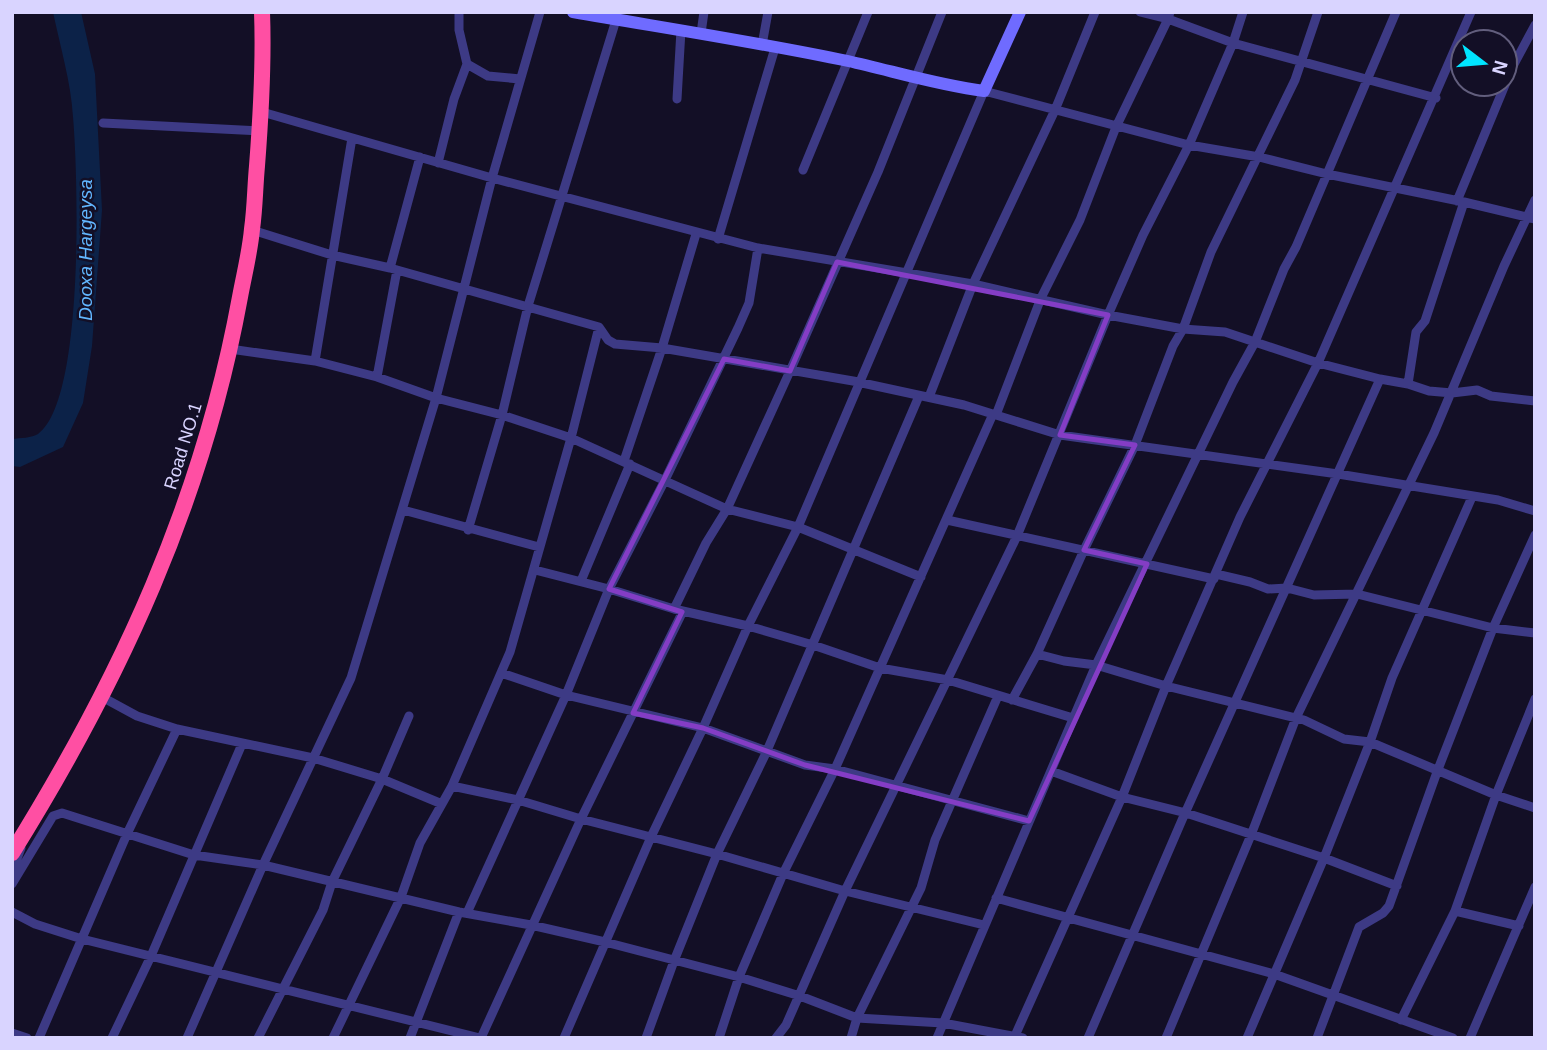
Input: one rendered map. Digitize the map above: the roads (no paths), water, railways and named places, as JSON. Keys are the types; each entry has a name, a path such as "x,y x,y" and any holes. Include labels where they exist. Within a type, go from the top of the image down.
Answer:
{"highway":[{"name":"Road NO.1","path":"12,853 102,697 136,629 173,539 203,453 230,349 252,230 262,112 262,12"}],"street":[{"path":"438,163 454,99 467,64 459,30 459,12"},
{"path":"187,1038 263,865 352,678 436,398 492,178 540,12"},
{"path":"701,33 704,12"},
{"path":"718,239 769,46 768,12"},
{"path":"803,170 868,12"},
{"path":"12,912 35,924 82,939 481,1038 531,925 634,713 706,542 727,509 790,371 877,172 942,12"},
{"path":"564,1038 651,837 748,626 798,527 904,274 1020,12"},
{"path":"646,1038 717,854 766,753 973,284 1055,110 1094,12"},
{"path":"1140,12 1169,16 1233,43 1436,98"},
{"path":"776,1038 786,1025 800,996 845,891 1017,536 1108,314 1143,235 1189,145 1233,43 1243,12"},
{"path":"1012,700 1037,654 1135,444 1173,346 1183,329 1211,252 1303,61 1318,12"},
{"path":"937,1038 1073,718 1233,382 1255,342 1396,12"},
{"path":"12,884 53,816 62,813 194,855 263,865 463,913 605,942 739,977 800,996 856,1018 943,1024 1017,1037 1240,517 1318,363 1436,98 1471,12"},
{"path":"576,13 614,17 849,61 984,92 1189,145 1259,157 1530,218"},
{"path":"719,1038 739,977 783,874 835,769 994,414 1041,298 1080,220 1116,127 1169,16"},
{"path":"468,530 502,415 528,306 563,196 614,17"},
{"path":"1408,384 1416,332 1425,321 1460,201 1513,68 1535,25"},
{"path":"677,99 681,30"},
{"path":"467,64 488,76 520,79"},
{"path":"262,112 718,239 904,274 973,284 1183,329 1225,332 1318,363 1429,391 1452,394 1477,390 1501,398 1535,401"},
{"path":"103,123 260,131"},
{"path":"315,361 352,138"},
{"path":"377,377 386,341 394,269 420,158"},
{"path":"1166,1038 1251,835 1296,718 1452,394 1530,218 1535,200"},
{"path":"252,230 332,255 394,269 599,327 608,340 615,344 662,348 924,396 1060,435 1409,485 1498,500 1535,511"},
{"path":"581,582 627,463 696,234"},
{"path":"410,1038 463,913 566,695 609,589 665,481 749,303 758,248"},
{"path":"333,1038 401,897 420,843 452,786 510,652 535,570 599,327"},
{"path":"230,349 315,361 502,415 571,438 727,509 798,527 921,577"},
{"path":"1088,1038 1380,379"},
{"path":"1247,1038 1324,858 1370,743 1392,678 1472,496"},
{"path":"403,510 468,530 539,547"},
{"path":"947,520 1147,564 1250,582 1268,589 1287,587 1314,594 1357,594 1493,628 1535,633"},
{"path":"1317,1038 1359,927 1383,913 1389,906 1493,628 1535,535"},
{"path":"535,570 678,610 748,626 880,668 948,680 1073,718"},
{"path":"1037,654 1064,662 1097,665 1296,718 1344,738 1370,743 1496,796 1535,808"},
{"path":"500,673 566,695 703,728 805,765 835,769 1029,821"},
{"path":"851,1038 856,1018 921,888 936,840 998,695"},
{"path":"102,697 137,716 177,729 313,758 382,779 442,804"},
{"path":"1401,1020 1455,911 1496,796 1535,699"},
{"path":"258,1038 323,910 332,882 409,716"},
{"path":"39,1038 127,834 177,729"},
{"path":"112,1038 151,956 242,744"},
{"path":"1051,771 1122,797 1186,813 1324,858 1397,886"},
{"path":"452,786 518,800 911,909 984,925"},
{"path":"12,872 20,855 23,836"},
{"path":"1470,1038 1535,887"},
{"path":"996,898 1274,974 1453,1038"},
{"path":"1455,911 1519,926"},
{"path":"12,1033 27,1038"}],"water":[{"name":"Dooxa Hargeysa","path":"53,12 81,12 95,74 102,210 92,346 83,403 63,447 20,467 12,466 12,439 38,434 53,413 64,379 75,284 77,234 72,104"}]}
